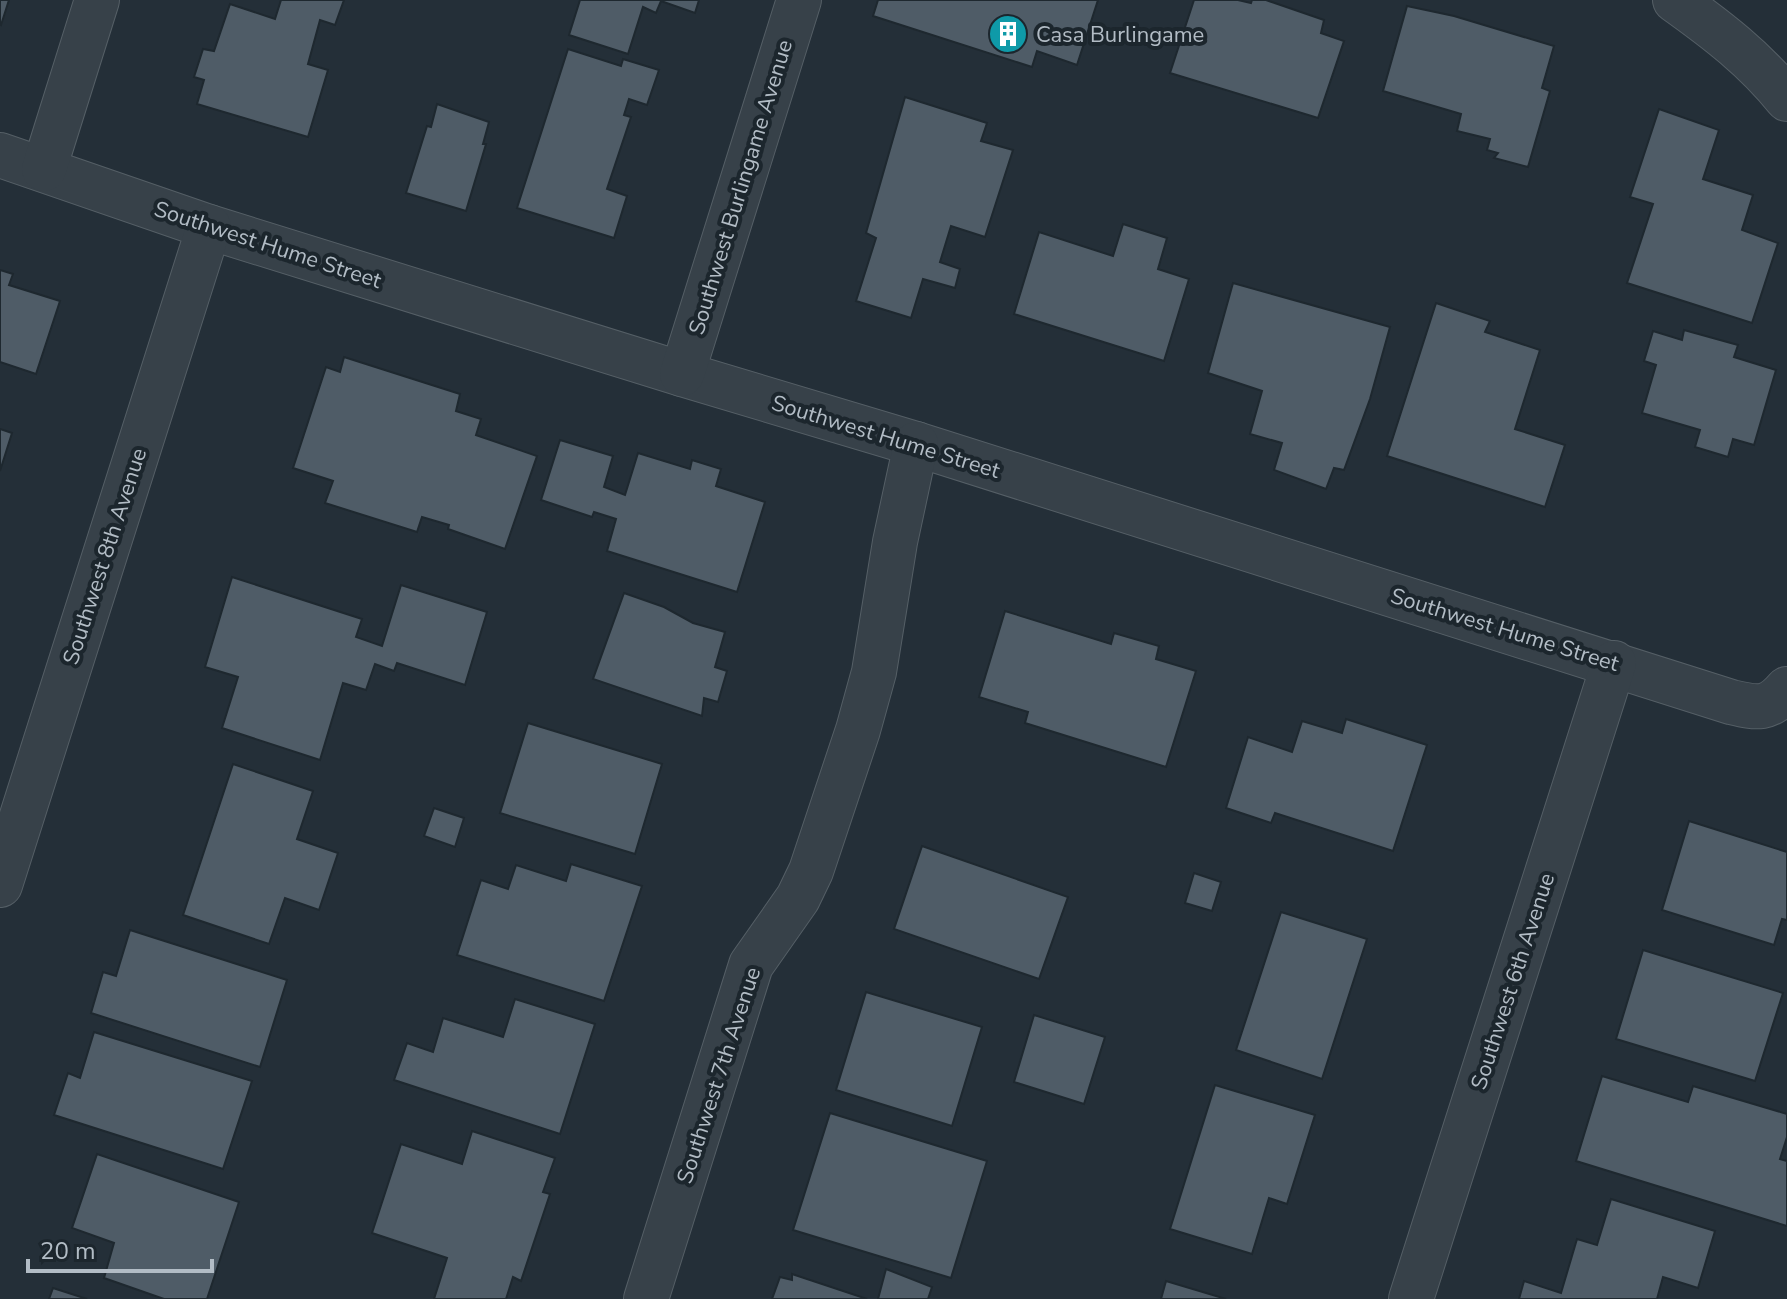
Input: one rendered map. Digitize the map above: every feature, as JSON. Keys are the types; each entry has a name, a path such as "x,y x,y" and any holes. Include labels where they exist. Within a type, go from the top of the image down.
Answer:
{"street":[{"path":"44,169 97,0"},
{"name":"Southwest Burlingame Avenue","path":"682,374 799,0"},
{"path":"1675,0 1731,41 1768,75 1787,99"},
{"name":"Southwest Hume Street","path":"0,155 209,227 916,444 1731,702 1756,707 1781,696"},
{"name":"Southwest 8th Avenue","path":"0,885 209,227"},
{"name":"Southwest 7th Avenue","path":"646,1299 751,965 798,898 811,871 858,730 874,672 895,542 916,444"},
{"name":"Southwest 6th Avenue","path":"1411,1299 1614,663"}],"building":[{"path":"0,0 9,0 1,25 0,24"},
{"path":"281,0 344,0 335,25 320,20 308,64 328,70 308,137 197,104 204,80 194,77 203,49 214,51 230,4 275,19"},
{"path":"580,0 699,0 695,13 661,1 656,13 643,7 628,54 569,35"},
{"name":"Casa Burlingame","path":"878,0 1098,0 1077,65 1037,51 1032,67 873,16"},
{"path":"1194,0 1251,3 1252,0 1266,0 1324,20 1321,33 1344,41 1318,118 1170,73"},
{"path":"1407,6 1454,16 1554,46 1542,88 1550,91 1528,167 1494,158 1498,153 1487,150 1490,139 1457,131 1461,114 1383,91"},
{"path":"568,49 621,66 623,59 659,70 647,105 629,99 624,115 631,117 607,189 627,196 614,238 517,208"},
{"path":"905,97 987,123 981,141 1013,150 985,237 951,226 940,262 960,269 955,288 923,279 911,318 856,301 876,238 866,233"},
{"path":"437,104 489,122 483,144 486,144 466,211 406,193"},
{"path":"1659,109 1719,130 1703,179 1753,195 1742,230 1778,243 1752,323 1627,283 1653,204 1630,197"},
{"path":"1123,224 1167,238 1158,269 1189,279 1164,361 1014,314 1039,232 1113,256"},
{"path":"0,270 13,274 9,285 60,301 36,374 0,362"},
{"path":"1233,283 1390,327 1370,399 1344,470 1334,468 1326,489 1274,470 1282,443 1250,434 1262,391 1208,373"},
{"path":"1436,303 1490,321 1485,332 1540,350 1515,429 1565,445 1545,507 1387,456"},
{"path":"1684,330 1738,345 1734,357 1776,370 1754,445 1733,439 1728,457 1695,447 1700,430 1642,413 1656,365 1644,361 1653,331 1682,340"},
{"path":"344,357 460,394 456,411 481,419 476,435 537,456 505,549 422,517 417,532 325,503 333,481 293,468 326,367 340,372"},
{"path":"0,429 12,433 0,471"},
{"path":"560,440 613,456 604,487 625,495 638,453 690,469 692,460 721,469 716,486 765,502 737,592 607,551 616,519 594,512 592,517 541,500"},
{"path":"232,577 362,619 356,637 382,646 401,585 487,612 465,685 397,663 394,671 375,664 366,690 343,683 320,760 222,728 238,677 205,667"},
{"path":"624,593 664,607 693,623 725,632 715,667 727,671 718,702 704,698 702,716 593,679"},
{"path":"1005,611 1111,644 1114,633 1159,646 1156,659 1196,671 1166,767 1025,723 1028,712 979,697"},
{"path":"1346,719 1427,745 1393,851 1275,813 1271,823 1226,808 1248,737 1292,752 1302,721 1342,733"},
{"path":"528,723 662,764 635,854 500,813"},
{"path":"233,764 313,791 297,839 338,853 319,910 285,898 269,944 183,915"},
{"path":"434,808 464,818 455,847 424,836"},
{"path":"1689,821 1787,852 1787,920 1782,919 1774,945 1662,910"},
{"path":"922,846 1068,897 1039,979 894,929"},
{"path":"571,864 642,886 604,1001 457,955 481,880 508,889 516,865 566,881"},
{"path":"1194,873 1221,882 1212,911 1185,903"},
{"path":"1281,912 1367,939 1322,1079 1236,1050"},
{"path":"130,930 287,980 260,1067 91,1013 103,972 116,976"},
{"path":"1643,950 1783,993 1755,1081 1616,1039"},
{"path":"866,992 982,1027 952,1126 836,1090"},
{"path":"515,999 595,1024 560,1134 394,1080 407,1043 433,1052 443,1018 503,1037"},
{"path":"1034,1015 1105,1037 1084,1104 1014,1082"},
{"path":"94,1032 252,1081 223,1169 54,1115 68,1073 80,1078"},
{"path":"1602,1076 1688,1102 1693,1086 1787,1114 1787,1137 1780,1159 1787,1161 1787,1226 1576,1161"},
{"path":"1215,1085 1315,1115 1287,1204 1269,1198 1252,1254 1170,1229"},
{"path":"830,1113 987,1161 951,1278 793,1230"},
{"path":"472,1131 555,1158 543,1192 550,1194 521,1281 513,1277 506,1299 434,1299 447,1258 372,1233 401,1144 462,1164"},
{"path":"97,1154 239,1202 207,1299 164,1299 104,1278 114,1243 72,1228"},
{"path":"1611,1199 1715,1231 1698,1288 1663,1277 1657,1299 1519,1299 1524,1281 1561,1293 1577,1239 1597,1245"},
{"path":"886,1269 932,1287 928,1299 878,1299"},
{"path":"792,1274 867,1299 772,1299 780,1277 792,1280"},
{"path":"1166,1281 1226,1299 1161,1299"},
{"path":"53,1288 87,1299 49,1299"}],"place":[{"name":"Casa Burlingame","path":"1008,34"}]}
